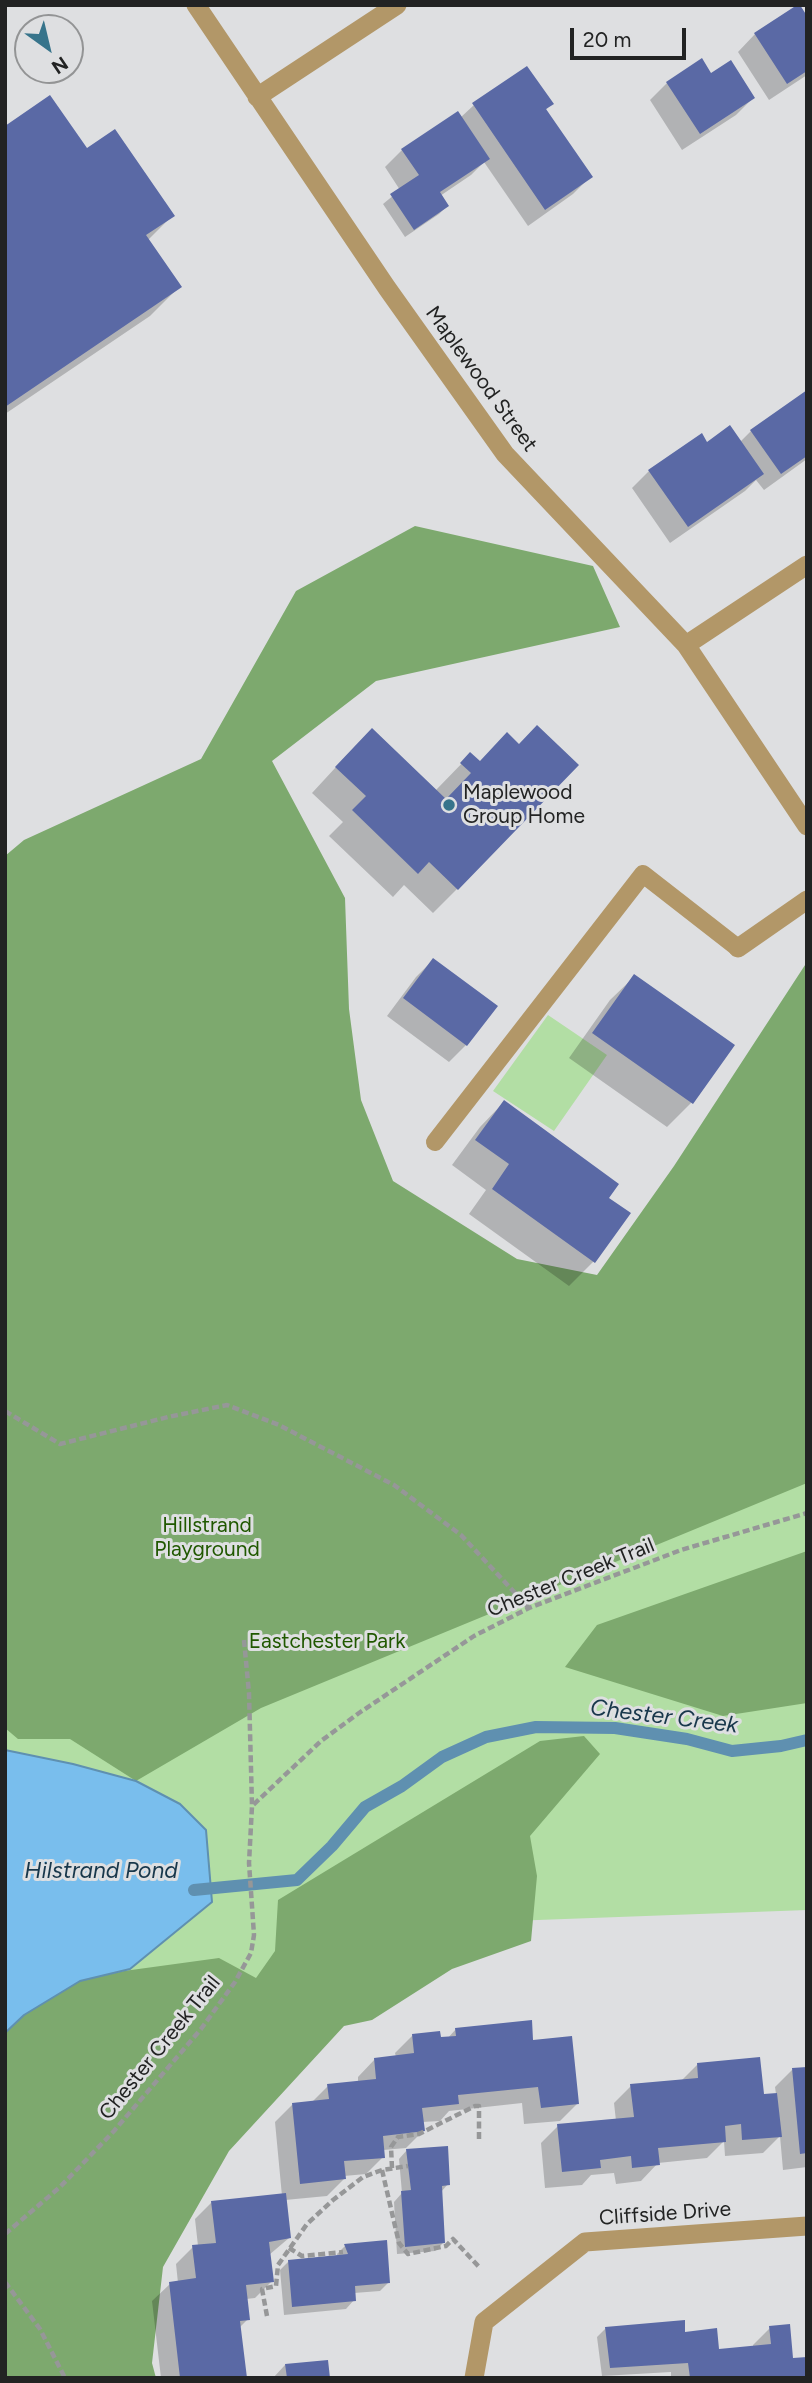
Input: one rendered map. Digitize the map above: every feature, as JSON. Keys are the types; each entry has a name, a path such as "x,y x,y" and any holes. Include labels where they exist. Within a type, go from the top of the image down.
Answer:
{"street":[{"name":"Maplewood Street","path":"196,5 387,289 505,454 686,645 807,826"},
{"path":"257,97 397,5"},
{"path":"686,645 807,565"},
{"path":"738,948 807,900"},
{"name":"Cliffside Drive","path":"474,2378 484,2322 584,2242 807,2226"}],"lane":[{"path":"435,1142 643,874 738,948"}],"path":[{"path":"5,1411 60,1444 227,1405 279,1425 394,1485 461,1535 529,1608"},
{"name":"Chester Creek Trail","path":"5,2234 60,2187 114,2131 192,2039 235,1982 251,1953 254,1935 249,1863 252,1806 321,1741 474,1636 529,1608 681,1550 807,1513"},
{"path":"244,1640 249,1693 252,1806"},
{"path":"392,2168 391,2147 398,2137 419,2134 475,2106 479,2106 479,2141"},
{"path":"267,2316 262,2290 276,2286 278,2265 307,2224 363,2177 382,2170 408,2166"},
{"path":"382,2170 399,2243 408,2254 446,2246 453,2239 480,2268"},
{"path":"289,2248 302,2256 343,2252"},
{"path":"5,2282 40,2329 65,2378"}],"green space":[{"name":"Hillstrand Playground","path":"415,526 593,566 620,627 376,681 272,761 345,898 349,1009 361,1100 393,1181 517,1259 597,1275 674,1166 807,962 807,1483 261,1708 136,1781 70,1739 18,1739 5,1728 5,856 24,840 201,759 296,591"},
{"path":"548,1015 607,1055 554,1131 493,1091"},
{"name":"Eastchester Park","path":"807,1072 807,1910 484,1922 5,2275 5,1376 632,1312"},
{"path":"807,1551 807,1703 723,1716 565,1667 597,1625"},
{"path":"584,1736 600,1754 530,1836 537,1876 531,1941 452,1969 372,2020 344,2026 229,2151 163,2267 152,2363 156,2378 5,2378 5,2033 24,2015 80,1981 124,1971 219,1958 256,1978 275,1951 278,1900 540,1741"}],"water":[{"name":"Hilstrand Pond","path":"5,1750 136,1781 180,1804 206,1830 212,1902 130,1969 80,1981 24,2015 5,2033"}],"building":[{"path":"800,5 807,16 807,71 787,84 754,33"},
{"path":"702,58 711,73 731,60 755,98 700,134 666,82"},
{"path":"527,66 554,104 546,109 593,177 545,210 472,103"},
{"path":"50,95 87,148 115,129 175,216 146,235 182,287 5,407 5,126"},
{"path":"458,111 490,159 440,192 449,206 414,230 390,194 419,175 401,149"},
{"path":"807,390 807,456 781,474 750,430"},
{"path":"730,425 764,474 688,527 648,470 702,433 707,442"},
{"name":"Maplewood Group Home","path":"537,725 579,765 458,890 429,862 418,874 352,810 366,796 335,767 372,728 446,799 471,773 460,763 470,752 480,761 507,732 519,744"},
{"path":"433,958 498,1006 467,1046 403,998"},
{"path":"634,974 735,1045 693,1104 592,1033"},
{"path":"504,1100 619,1184 609,1198 631,1213 595,1263 492,1189 509,1164 475,1140"},
{"path":"532,2020 533,2040 572,2036 579,2104 541,2108 538,2087 458,2095 459,2104 422,2108 425,2131 383,2136 385,2158 344,2161 346,2179 300,2184 292,2103 329,2099 327,2084 376,2079 374,2058 414,2053 412,2034 440,2031 441,2037 456,2036 455,2028"},
{"path":"760,2057 764,2094 777,2093 782,2137 742,2140 741,2124 725,2126 726,2142 658,2148 660,2165 632,2168 631,2156 600,2160 601,2168 562,2172 557,2124 634,2117 630,2084 698,2078 697,2063"},
{"path":"807,2067 807,2153 800,2154 792,2068"},
{"path":"448,2146 450,2185 442,2186 445,2243 405,2247 401,2191 411,2190 406,2149"},
{"path":"286,2193 291,2238 269,2242 274,2282 246,2285 250,2320 240,2321 247,2378 180,2378 169,2282 196,2278 192,2245 216,2243 211,2201"},
{"path":"387,2240 390,2283 355,2286 356,2301 292,2307 288,2260 348,2254 344,2244"},
{"path":"685,2320 685,2332 717,2328 719,2349 771,2344 769,2326 790,2324 793,2358 807,2357 807,2378 690,2378 688,2363 610,2368 605,2327"},
{"path":"328,2360 330,2378 287,2378 285,2364"}],"waterway":[{"name":"Chester Creek","path":"194,1890 297,1880 332,1846 365,1807 402,1786 442,1757 486,1737 536,1727 615,1728 687,1739 732,1751 781,1746 807,1740"}],"place":[{"name":"Maplewood Group Home","path":"449,805"}]}
